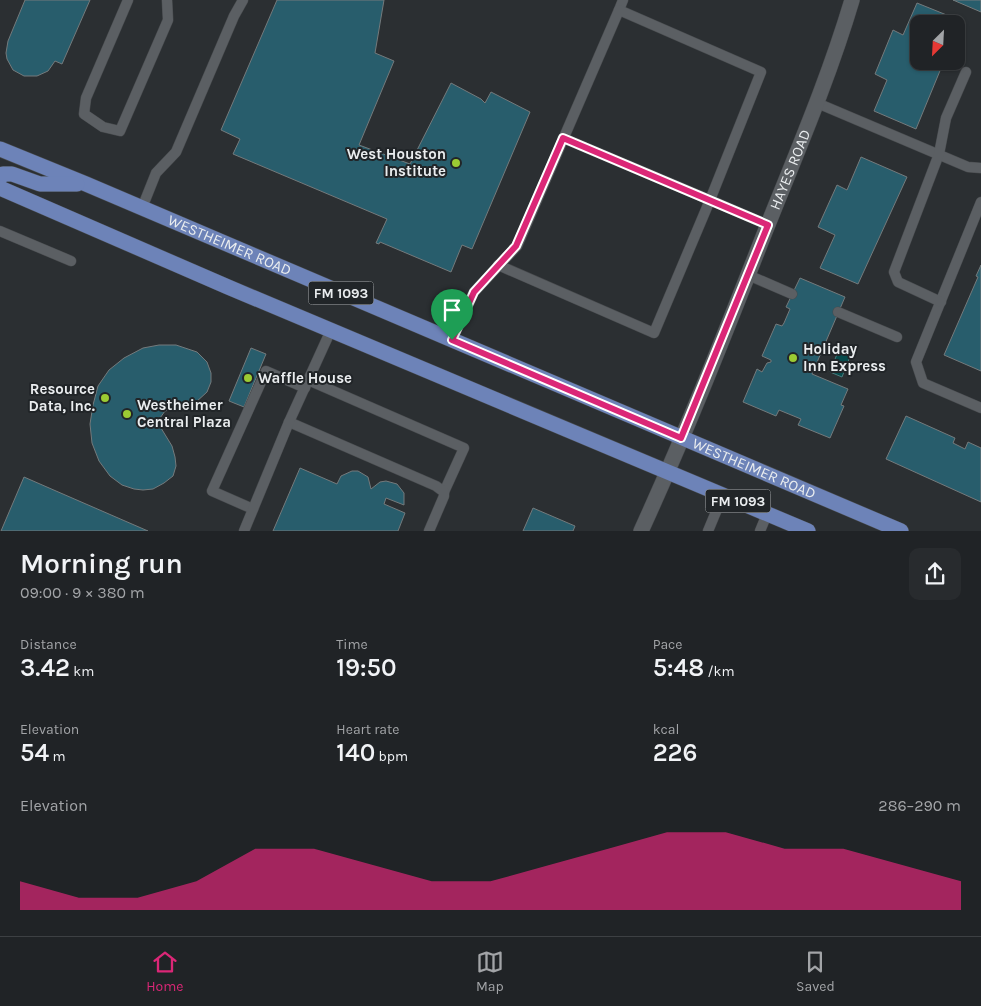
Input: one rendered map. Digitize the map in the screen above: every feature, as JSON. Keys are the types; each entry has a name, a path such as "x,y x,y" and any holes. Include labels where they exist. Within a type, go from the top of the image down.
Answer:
{"main road":[{"name":"WESTHEIMER ROAD","path":"0,149 901,531"},
{"path":"0,178 3,174 12,174 40,184 86,184"},
{"name":"FM 1093","path":"0,188 808,531"}],"street":[{"name":"HAYES ROAD","path":"641,531 681,438 817,103 837,50 852,0"}],"lane":[{"path":"128,0 86,98 84,114 104,127 120,131 168,20 166,0"},
{"path":"142,208 156,173 176,152 234,16 243,0"},
{"path":"452,340 474,292 498,265 516,246 621,5 761,72 654,333 498,265"},
{"path":"941,302 898,282 894,272 939,154 946,118 966,72"},
{"path":"817,103 968,167 981,168"},
{"path":"563,138 768,225"},
{"path":"981,202 916,362 923,383 981,408"},
{"path":"0,231 71,261"},
{"path":"748,275 792,294"},
{"path":"838,312 897,337"},
{"path":"244,531 289,422 331,330"},
{"path":"253,509 212,491 266,371 306,384 464,448 444,492 430,531"},
{"path":"289,422 436,486 444,492"},
{"path":"708,531 723,495"},
{"path":"760,531 767,514"}],"water":[{"path":"839,349 851,354 842,377 830,372"}],"building":[{"path":"25,0 90,0 62,64 55,61 48,71 37,76 24,76 13,70 6,53 8,41"},
{"path":"277,0 384,0 375,53 394,61 359,145 410,164 451,83 485,103 491,92 530,112 472,249 462,245 451,272 380,242 379,244 376,243 387,219 233,154 240,139 221,130"},
{"path":"953,0 981,0 981,12"},
{"path":"917,3 947,15 912,15"},
{"path":"910,19 910,70 940,70 916,129 874,111 887,80 875,74 893,30 903,35"},
{"path":"861,157 907,177 858,284 820,268 835,235 818,227 837,185 847,190"},
{"path":"981,265 981,371 944,355 978,277 976,276"},
{"name":"Holiday Inn Express","path":"800,278 845,297 812,374 848,389 841,405 844,406 830,438 798,425 801,419 779,410 776,416 743,402 757,369 762,372 767,363 771,362 771,360 762,356 776,324 782,326 784,323 790,309 786,307"},
{"name":"Westheimer Central Plaza","path":"159,345 176,345 197,352 207,362 211,373 211,382 207,392 195,403 165,411 160,418 161,428 172,446 175,457 176,466 173,476 153,489 134,489 122,485 110,476 99,461 92,443 90,424 93,405 98,386 109,370 124,358 143,348"},
{"name":"Waffle House","path":"251,348 266,354 244,407 229,401"},
{"path":"906,416 955,438 953,443 965,449 968,442 981,448 981,502 886,459"},
{"path":"300,468 337,484 341,476 352,471 358,471 368,477 371,489 380,482 386,481 397,484 404,493 404,505 386,498 384,504 405,513 398,531 273,531"},
{"path":"24,477 56,491 148,531 1,531"},
{"path":"533,508 575,526 573,531 523,531"}],"place":[{"name":"West Houston Institute","path":"456,163"},
{"name":"Holiday Inn Express","path":"793,358"},
{"name":"Waffle House","path":"248,378"},
{"name":"Resource Data, Inc.","path":"105,398"},
{"name":"Westheimer Central Plaza","path":"127,414"}],"route":[{"path":"563,138 768,225 681,438 452,340 474,292 516,246 563,138"}]}
